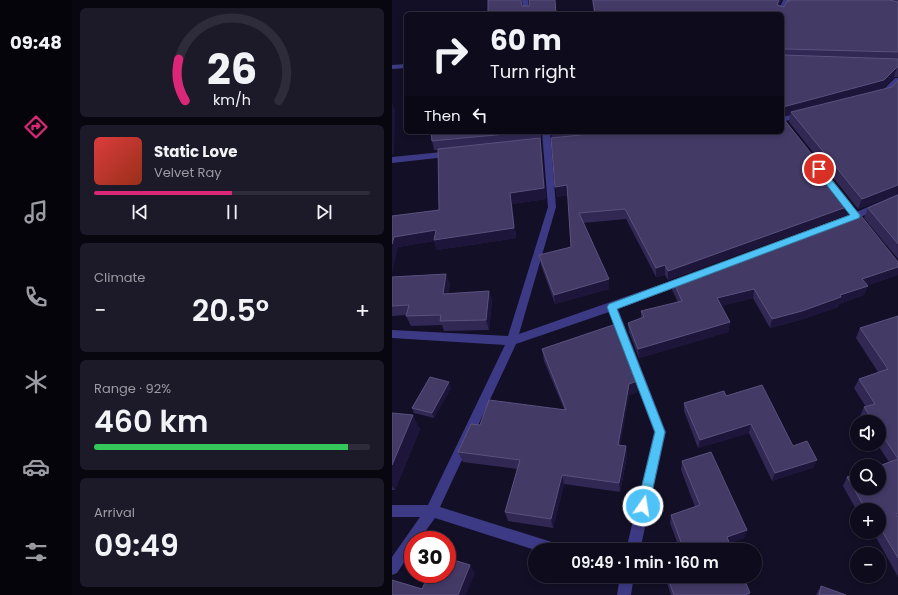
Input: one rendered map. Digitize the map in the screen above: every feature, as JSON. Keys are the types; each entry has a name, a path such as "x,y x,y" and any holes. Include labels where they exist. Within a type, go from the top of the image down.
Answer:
{"street":[{"path":"525,0 528,12"},
{"path":"781,12 786,0"},
{"path":"392,67 404,66"},
{"path":"871,97 885,93 898,80"},
{"path":"784,124 812,112"},
{"path":"392,568 432,511 512,341 552,207 546,134"},
{"path":"392,160 462,153"},
{"path":"841,222 898,197"},
{"path":"392,334 512,341 612,307 693,277"},
{"path":"612,307 660,432 635,543"},
{"path":"392,511 432,511 533,543"},
{"path":"624,595 626,583"}],"building":[{"path":"488,0 521,0 522,6 530,6 529,0 555,0 556,12 488,12"},
{"path":"593,0 779,0 777,5 784,7 788,0 789,2 790,0 889,0 898,2 898,52 784,49 784,12 595,12"},
{"path":"784,55 898,59 898,67 884,80 784,107"},
{"path":"898,80 898,185 862,199 791,112 892,87"},
{"path":"784,119 852,205 668,271 665,265 656,268 625,209 579,213 609,279 554,295 539,255 571,247 567,185 555,187 551,138 590,134 784,134"},
{"path":"431,134 506,134 432,141"},
{"path":"540,138 544,188 510,193 514,228 434,240 436,230 394,237 392,244 392,216 439,210 438,149"},
{"path":"898,195 898,244 868,208"},
{"path":"858,212 898,262 898,267 862,279 868,286 840,295 841,297 802,311 772,319 754,289 717,298 730,322 638,349 628,323 644,317 641,311 682,301 673,281"},
{"path":"446,274 443,294 489,291 486,320 440,321 441,315 406,316 409,305 392,306 392,277"},
{"path":"898,316 898,459 886,441 886,415 869,415 864,407 875,404 859,379 888,369 860,328"},
{"path":"616,324 637,381 629,384 618,445 626,446 619,483 562,475 551,519 505,512 520,460 458,452 471,424 480,425 489,400 566,410 542,349"},
{"path":"430,377 449,382 432,413 412,408"},
{"path":"762,385 793,446 807,441 817,460 775,473 751,424 700,440 684,403 724,391 726,396"},
{"path":"392,413 413,415 392,465"},
{"path":"711,452 747,530 727,537 729,543 681,543 671,515 700,505 682,461"},
{"path":"898,459 898,513 896,514 898,518 898,558 886,538 886,503 862,503 857,495 886,495 886,463"},
{"path":"456,561 470,565 458,595 392,595 392,580 422,589 425,583 456,583"},
{"path":"670,583 746,583 750,593 744,595 674,595"},
{"path":"821,586 846,595 819,595"}],"route":[{"path":"643,506 660,432 612,307 856,216 819,169"}]}
